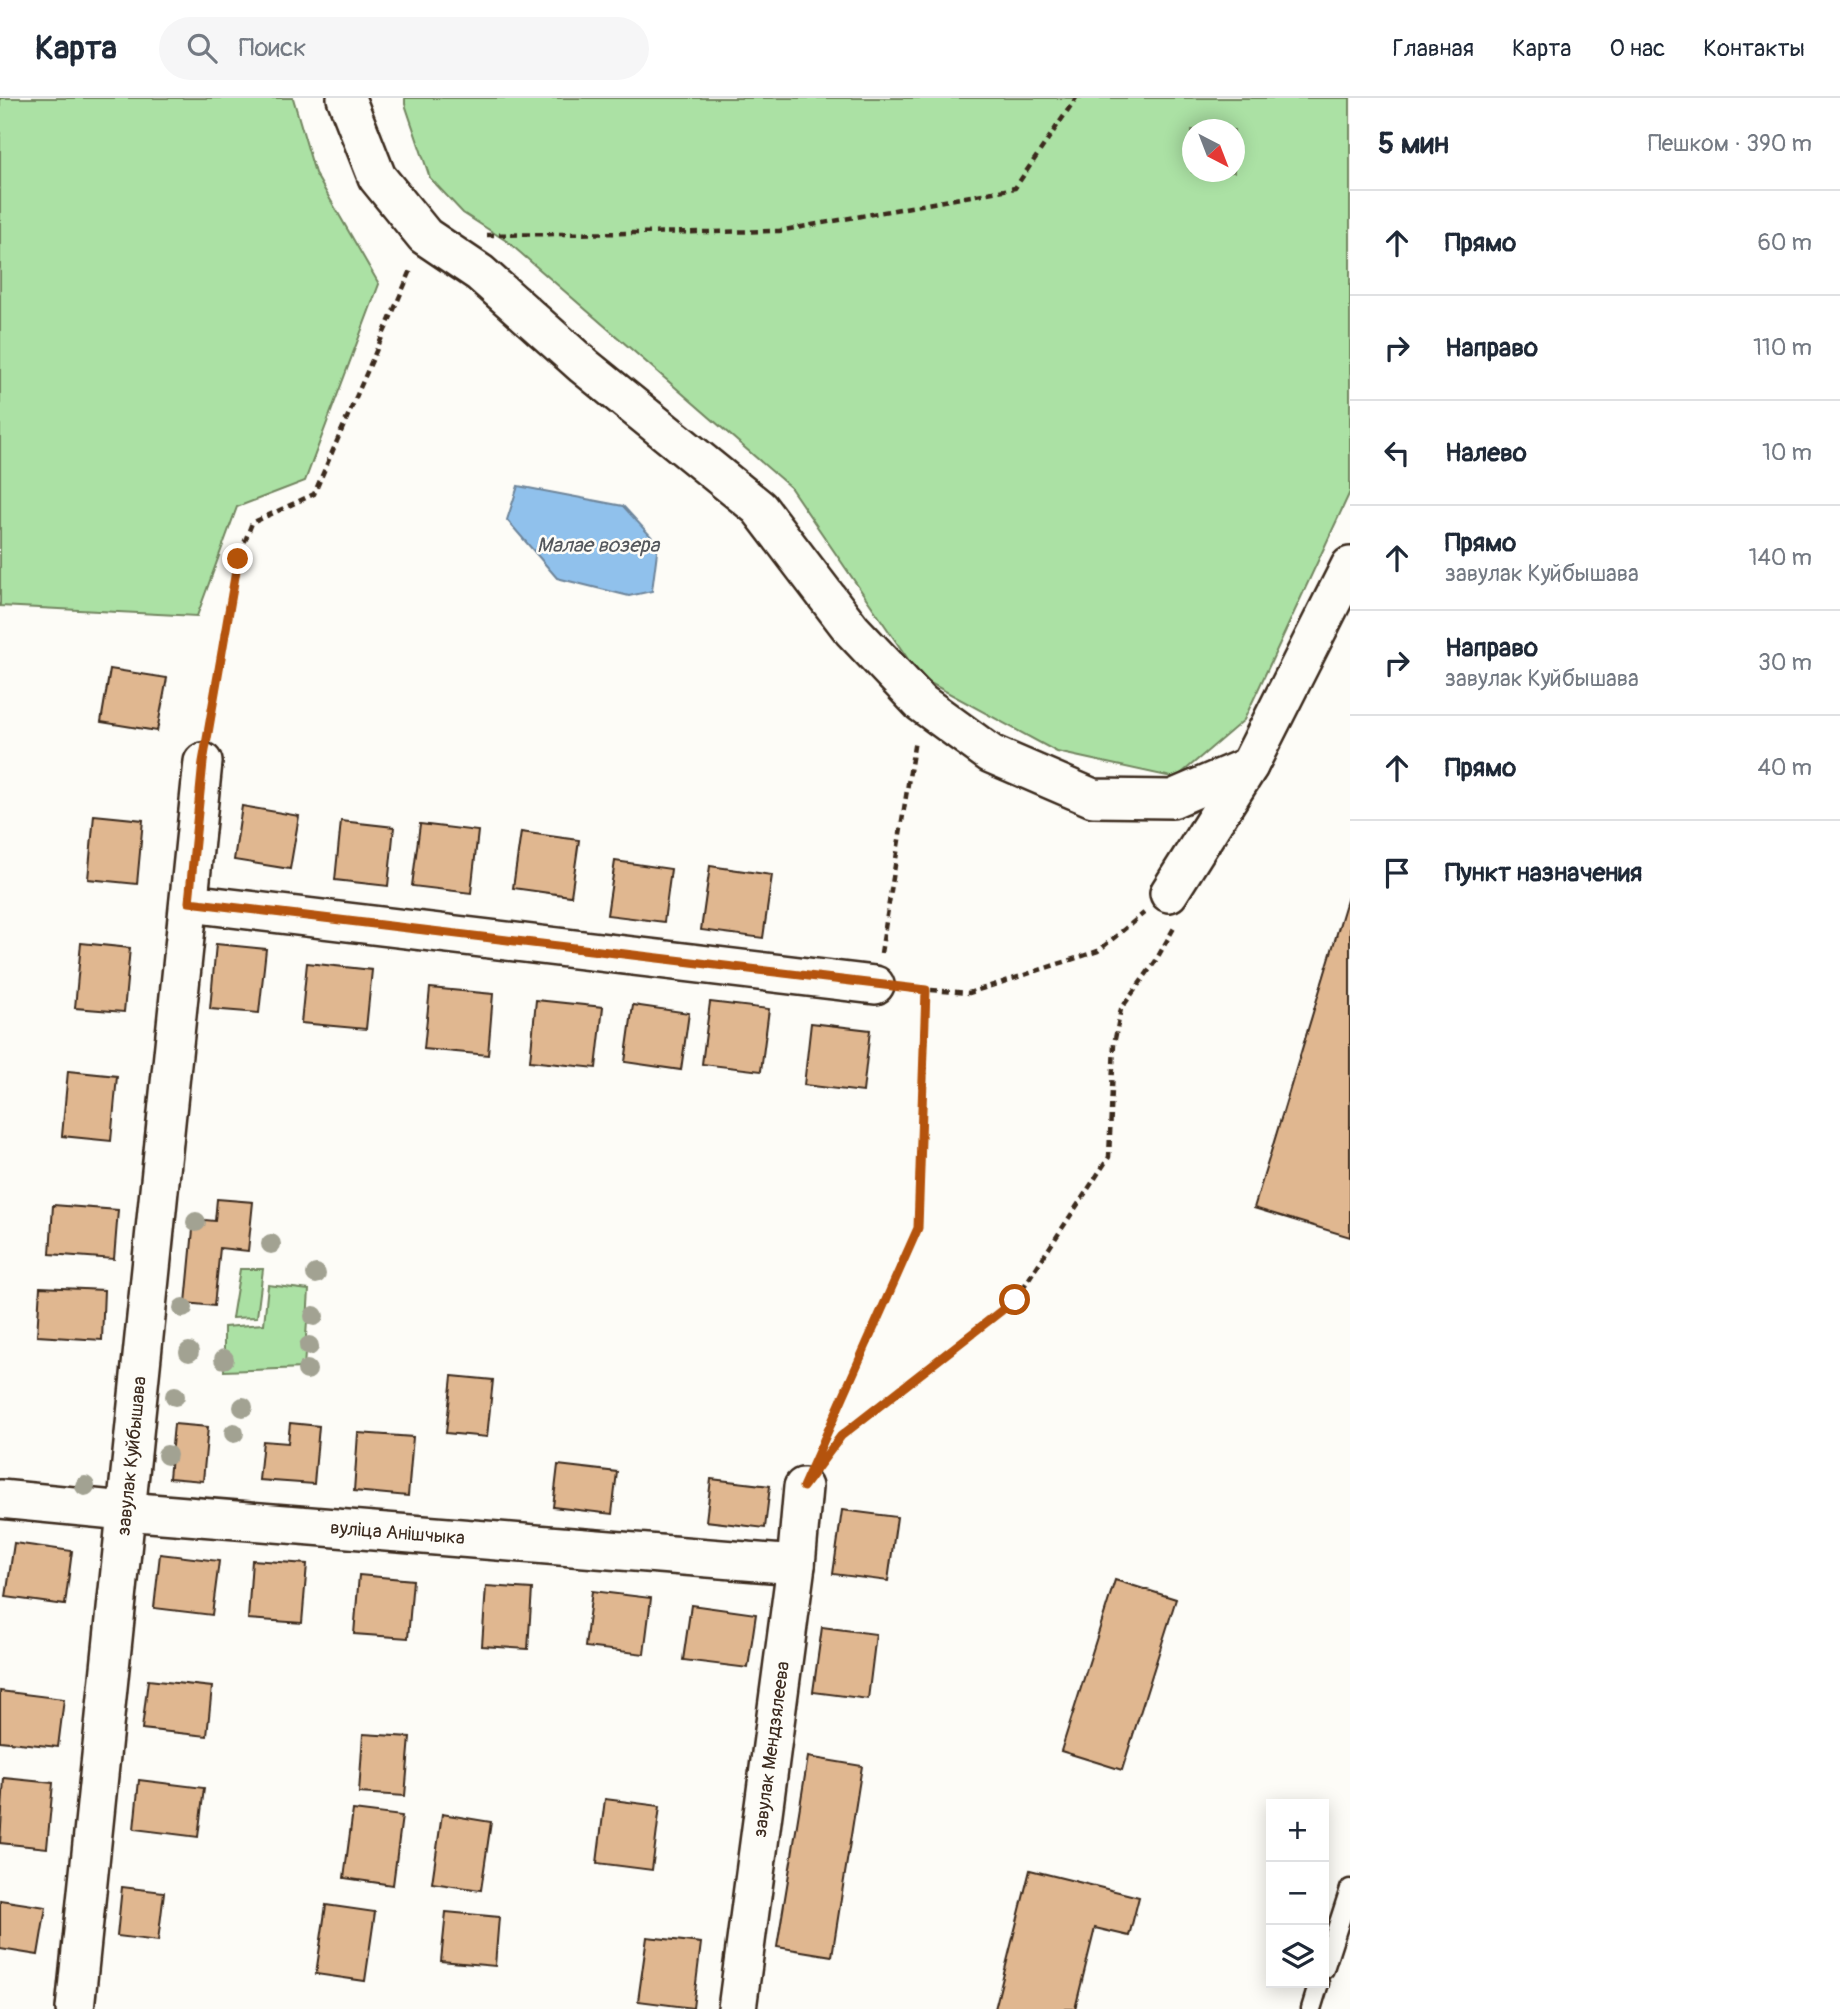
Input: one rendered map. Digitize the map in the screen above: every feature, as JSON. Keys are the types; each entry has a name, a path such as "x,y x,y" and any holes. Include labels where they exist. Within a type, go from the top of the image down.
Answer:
{"street":[{"path":"346,98 377,177 425,236 480,273 584,366 759,508 852,630 921,703 991,754 1093,798 1172,799 1249,766"},
{"path":"1174,904 1249,766 1350,566"},
{"name":"завулак Куйбышава","path":"75,2009 203,762"},
{"path":"189,902 875,985"},
{"name":"завулак Мендзялеева","path":"737,2009 796,1564 803,1487"},
{"name":"вуліца Анішчыка","path":"0,1499 796,1564"}],"lane":[{"path":"1329,1954 1350,1889"},
{"path":"1311,2009 1317,1988"}],"path":[{"path":"480,235 779,231 1015,188 1076,98"},
{"path":"203,762 238,559 252,523 314,494 425,236"},
{"path":"921,703 875,985 969,993 1098,951 1174,904"},
{"path":"803,1487 841,1436 1015,1300 1109,1157 1114,1044 1121,1009 1155,962 1174,904"},
{"path":"803,1487 918,1228 926,990"}],"green space":[{"path":"0,98 293,98 315,173 379,284 305,481 237,507 197,616 0,606"},
{"path":"405,98 1350,98 1350,492 1244,720 1176,778 1057,752 921,678 790,487 508,242 463,213 430,178"},
{"path":"240,1269 263,1269 257,1317 232,1318"},
{"path":"268,1285 309,1290 304,1368 224,1371 224,1327 264,1324"}],"water":[{"name":"Малае возера","path":"518,486 623,506 658,544 652,591 629,596 557,578 507,520"}],"building":[{"path":"110,669 167,678 157,731 101,722"},
{"path":"242,806 299,816 290,869 234,860"},
{"path":"94,815 143,820 137,884 88,879"},
{"path":"341,821 394,827 388,886 335,880"},
{"path":"420,824 478,831 471,893 412,886"},
{"path":"521,832 579,840 571,896 513,888"},
{"path":"615,861 671,869 664,922 607,915"},
{"path":"710,866 772,875 763,938 701,930"},
{"path":"1350,890 1350,1237 1254,1208"},
{"path":"81,943 130,948 124,1012 75,1008"},
{"path":"216,944 266,949 259,1013 210,1009"},
{"path":"307,963 372,970 366,1029 301,1023"},
{"path":"430,988 493,994 488,1055 424,1049"},
{"path":"536,1000 603,1007 596,1068 530,1061"},
{"path":"710,1002 769,1009 761,1071 702,1064"},
{"path":"633,1005 689,1013 681,1070 625,1062"},
{"path":"811,1023 870,1030 863,1092 804,1085"},
{"path":"68,1071 117,1076 111,1141 62,1136"},
{"path":"217,1199 253,1202 248,1251 220,1248 214,1306 186,1303 194,1219 215,1221"},
{"path":"53,1205 118,1210 114,1259 50,1254"},
{"path":"40,1287 104,1290 102,1340 37,1336"},
{"path":"452,1376 493,1380 487,1437 446,1433"},
{"path":"290,1423 319,1426 314,1484 259,1480 263,1441 288,1443"},
{"path":"174,1424 208,1427 203,1481 169,1478"},
{"path":"358,1433 413,1437 408,1496 354,1491"},
{"path":"558,1465 617,1472 612,1514 553,1507"},
{"path":"711,1479 770,1486 765,1528 706,1521"},
{"path":"842,1510 897,1517 888,1581 833,1574"},
{"path":"14,1543 72,1551 65,1605 6,1597"},
{"path":"160,1554 219,1561 212,1615 154,1608"},
{"path":"252,1560 307,1564 302,1623 248,1619"},
{"path":"359,1575 413,1580 408,1638 354,1634"},
{"path":"1115,1580 1176,1599 1122,1770 1061,1751"},
{"path":"486,1586 532,1589 528,1649 482,1646"},
{"path":"592,1591 651,1598 644,1654 585,1647"},
{"path":"691,1605 756,1614 748,1668 683,1660"},
{"path":"822,1627 876,1634 868,1699 813,1692"},
{"path":"148,1680 212,1687 207,1736 142,1729"},
{"path":"0,1691 64,1699 58,1747 0,1741"},
{"path":"363,1734 410,1737 405,1796 359,1793"},
{"path":"808,1757 862,1766 832,1956 777,1947"},
{"path":"4,1778 53,1783 47,1848 0,1843"},
{"path":"139,1780 204,1788 198,1837 134,1829"},
{"path":"605,1799 660,1806 652,1870 597,1863"},
{"path":"353,1810 402,1816 393,1885 344,1878"},
{"path":"442,1814 491,1822 481,1890 432,1883"},
{"path":"1030,1870 1139,1897 1129,1936 1095,1928 1075,2009 995,2009"},
{"path":"122,1887 164,1892 158,1941 117,1936"},
{"path":"0,1900 46,1907 38,1955 0,1949"},
{"path":"326,1905 375,1912 365,1981 316,1974"},
{"path":"446,1912 499,1917 495,1966 441,1961"},
{"path":"647,1937 701,1943 693,2008 638,2001"}],"route":[{"path":"238,559 203,762 189,902 926,990 918,1228 803,1487 841,1436 1015,1300"}]}
